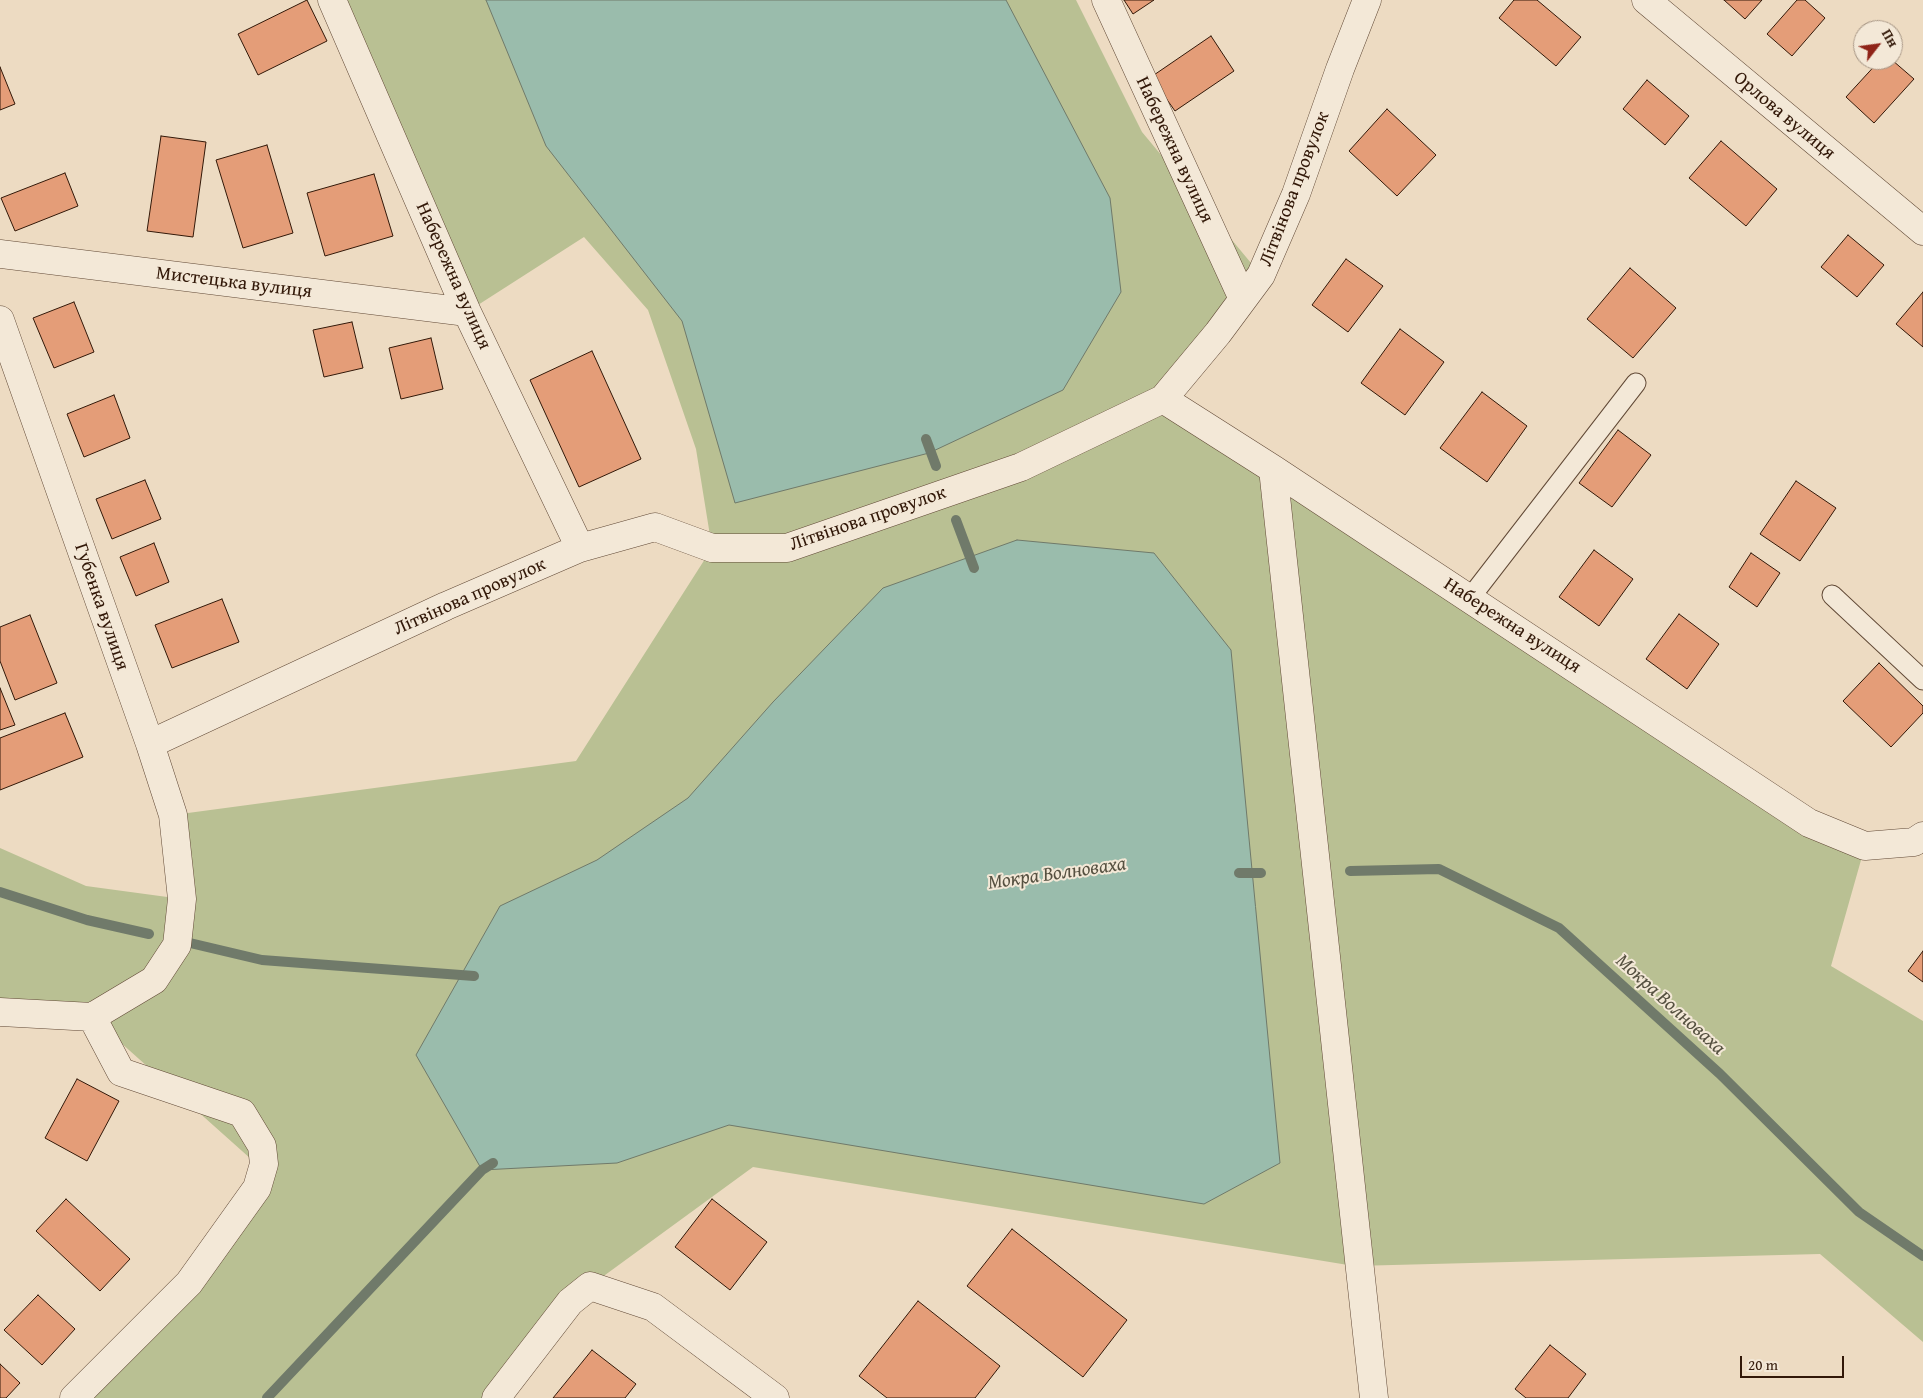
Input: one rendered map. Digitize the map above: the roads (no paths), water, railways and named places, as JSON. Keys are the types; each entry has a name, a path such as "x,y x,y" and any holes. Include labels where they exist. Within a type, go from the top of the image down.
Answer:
{"street":[{"name":"Набережна вулиця","path":"332,0 467,312 580,548"},
{"name":"Набережна вулиця","path":"1106,0 1244,299"},
{"name":"Літвінова провулок","path":"150,744 446,606 580,548 655,528 712,548 787,548 1021,467 1163,399 1218,333 1262,275 1296,194 1340,69 1367,0"},
{"name":"Орлова вулиця","path":"1646,0 1923,232"},
{"name":"Мистецька вулиця","path":"0,254 467,312"},
{"name":"Губенка вулиця","path":"0,320 150,744 173,816 182,899 177,945 154,980 92,1017"},
{"name":"Набережна вулиця","path":"1163,399 1470,598 1810,823 1865,846 1914,842 1923,836"},
{"path":"1273,469 1374,1398"},
{"path":"0,1012 92,1017 121,1072 242,1113 262,1146 264,1164 257,1188 189,1283 74,1398"},
{"path":"496,1398 570,1302 590,1286 653,1307 775,1398"}],"lane":[{"path":"1470,598 1636,383"},
{"path":"1832,595 1923,680"}],"water":[{"path":"486,0 1006,0 1110,198 1121,292 1063,390 929,453 735,503 682,321 546,146"},
{"path":"1017,540 1154,553 1231,650 1280,1163 1204,1204 729,1125 617,1163 482,1170 416,1055 500,906 597,860 688,798 773,702 883,588"}],"waterway":[{"path":"926,439 936,466"},
{"path":"956,520 974,568"},
{"name":"Мокра Волноваха","path":"1350,871 1439,869 1559,928 1720,1074 1859,1212 1923,1256"},
{"name":"Мокра Волноваха","path":"1239,873 1261,873"},
{"path":"0,892 87,920 149,934"},
{"path":"190,943 262,960 474,976"},
{"path":"267,1398 482,1170 493,1163"}]}
